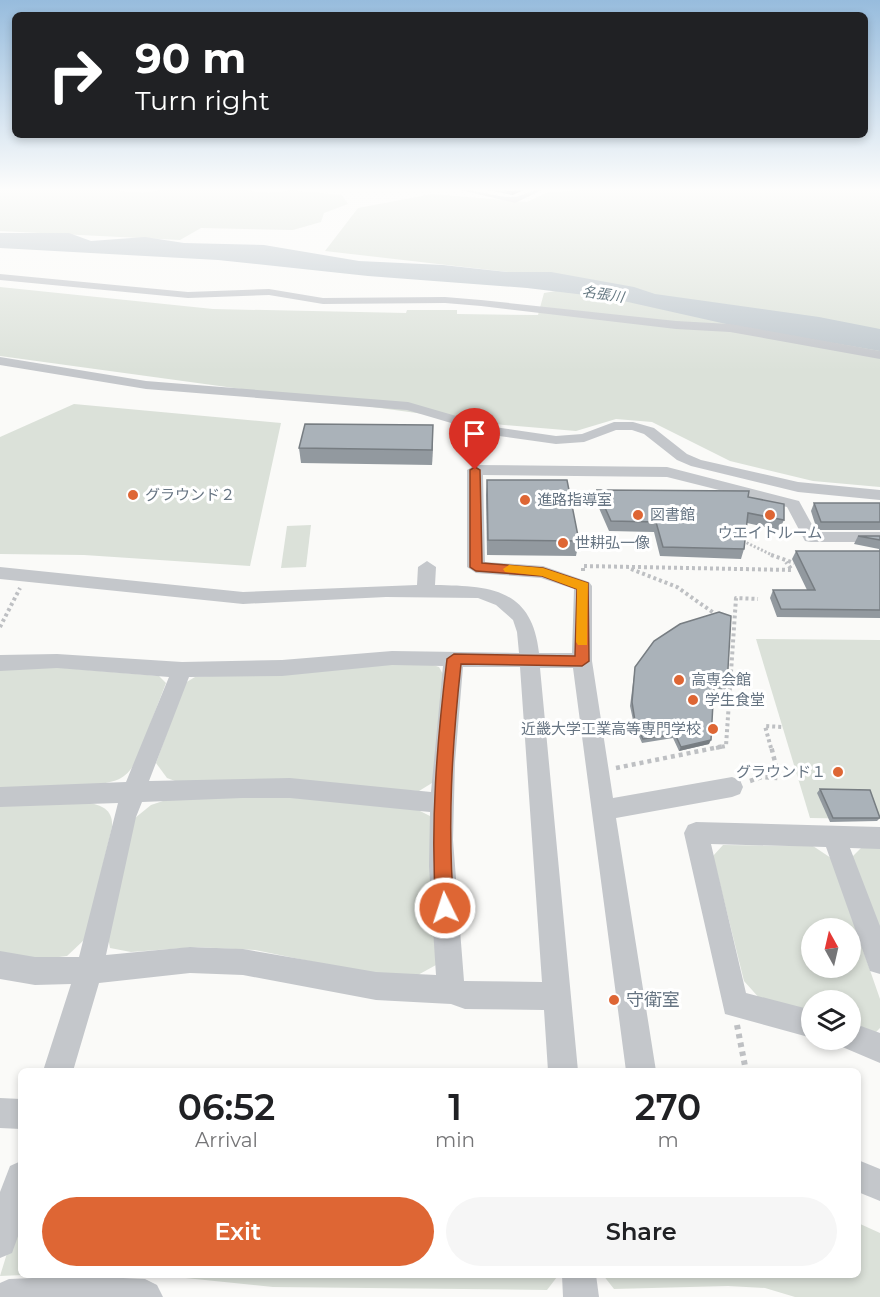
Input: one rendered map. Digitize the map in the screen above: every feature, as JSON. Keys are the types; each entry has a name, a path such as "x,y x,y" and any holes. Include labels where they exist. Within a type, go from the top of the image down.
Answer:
{"street":[{"path":"0,278 188,295 269,292 323,301 457,301 653,323 730,328 880,355"},
{"path":"2,364 146,384 397,404 432,411 492,431 556,440 584,438 614,426 633,426 649,431 682,457 696,463 798,487 880,495"},
{"path":"641,1068 582,661 583,586 543,572 476,567 475,470 667,472 792,504 811,537 880,537"},
{"path":"426,591 427,567"},
{"path":"0,573 243,598 426,591 478,592 511,606 524,622 529,660 563,1068"},
{"path":"0,663 57,661 182,669 282,668 392,658 582,661"},
{"path":"451,990 441,866 443,754 454,659"},
{"path":"59,1068 89,970 111,867 133,793 182,669"},
{"path":"603,810 740,784"},
{"path":"0,797 290,788 442,803"},
{"path":"801,1021 735,1004 696,833 880,838"},
{"path":"834,837 880,961"},
{"path":"0,965 35,971 89,970 217,961 264,965 376,986 451,990 465,995 535,995 557,998"},
{"path":"861,1040 880,1048"},
{"path":"0,1113 18,1114"},
{"path":"861,1177 880,1185"},
{"path":"0,1241 18,1186"},
{"path":"579,1278 581,1297"},
{"path":"9,1297 80,1293 145,1297"}],"path":[{"path":"743,541 786,562 794,563"},
{"path":"583,586 583,566 792,570 786,562"},
{"path":"624,567 660,578 686,591 718,616"},
{"path":"0,627 22,585"},
{"path":"598,772 726,746 736,598 758,599"},
{"path":"740,784 762,777 779,778 765,726 782,727"},
{"path":"735,1004 735,1016 745,1068"}],"shaded area":[{"path":"880,250 880,487 813,481 730,461 652,422 616,419 576,431 504,425 0,356 0,287 213,309 406,313 407,310 457,310 457,314 538,315 544,293 602,283 325,251"},
{"name":"グラウンド２","path":"74,404 281,423 250,566 84,555 0,554 0,437"},
{"path":"311,525 306,567 281,568 287,526"},
{"name":"グラウンド１","path":"756,639 880,640 880,819 810,818"},
{"path":"390,664 433,665 439,667 444,676 434,778 432,783 419,791 175,781 167,778 156,763 185,683 195,677"},
{"path":"53,667 159,676 166,683 136,761 126,775 111,782 81,786 0,787 0,669"},
{"path":"172,798 297,798 416,809 430,816 436,965 416,976 378,975 255,950 197,947 131,952 110,948 108,937 135,818 151,805"},
{"path":"90,803 107,810 111,817 112,827 85,939 67,956 43,959 0,952 0,804"},
{"path":"723,845 813,846 831,858 852,918 801,918 801,978 861,978 861,944 880,999 880,1028 875,1033 861,1028 861,990 801,990 801,1009 761,1000 744,981 713,856"},
{"path":"862,847 880,847 880,930 851,858"},
{"path":"18,1218 18,1275 0,1276"},
{"path":"861,1224 880,1233 880,1297 795,1297 765,1288 728,1286 614,1289 605,1278 861,1278"},
{"path":"185,1278 556,1278 547,1290 273,1287"}],"water":[{"name":"名張川","path":"28,250 291,250 359,261 443,265 507,272 551,272 634,287 655,294 819,317 880,329 880,351 744,328 610,298 527,288 368,276 218,260"}],"building":[{"path":"305,424 433,425 432,450 299,448"},
{"path":"487,480 567,480 579,541 488,540"},
{"path":"597,490 749,491 748,497 784,504 784,520 748,513 744,549 663,547 656,522 611,521"},
{"path":"814,503 880,503 880,522 821,522"},
{"path":"858,536 880,536 880,540"},
{"path":"796,551 880,551 880,610 781,609 773,590 815,590"},
{"name":"高専会館","path":"719,612 731,616 727,686 714,684 711,740 681,747 675,734 643,739 635,721 632,702 635,667 654,641 680,624"},
{"path":"820,789 870,790 880,818 833,818"}],"slow traffic":[{"path":"509,569 543,572 583,586 582,642"}],"place":[{"name":"グラウンド２","path":"133,495"},
{"name":"進路指導室","path":"525,500"},
{"name":"図書館","path":"638,515"},
{"name":"ウエイトルーム","path":"770,515"},
{"name":"世耕弘一像","path":"563,543"},
{"name":"高専会館","path":"679,680"},
{"name":"学生食堂","path":"693,700"},
{"name":"近畿大学工業高等専門学校","path":"713,729"},
{"name":"グラウンド１","path":"838,772"},
{"name":"守衛室","path":"614,1000"}],"route":[{"path":"445,908 441,866 443,754 454,659 582,661 583,586 543,572 476,567 475,470"}]}
